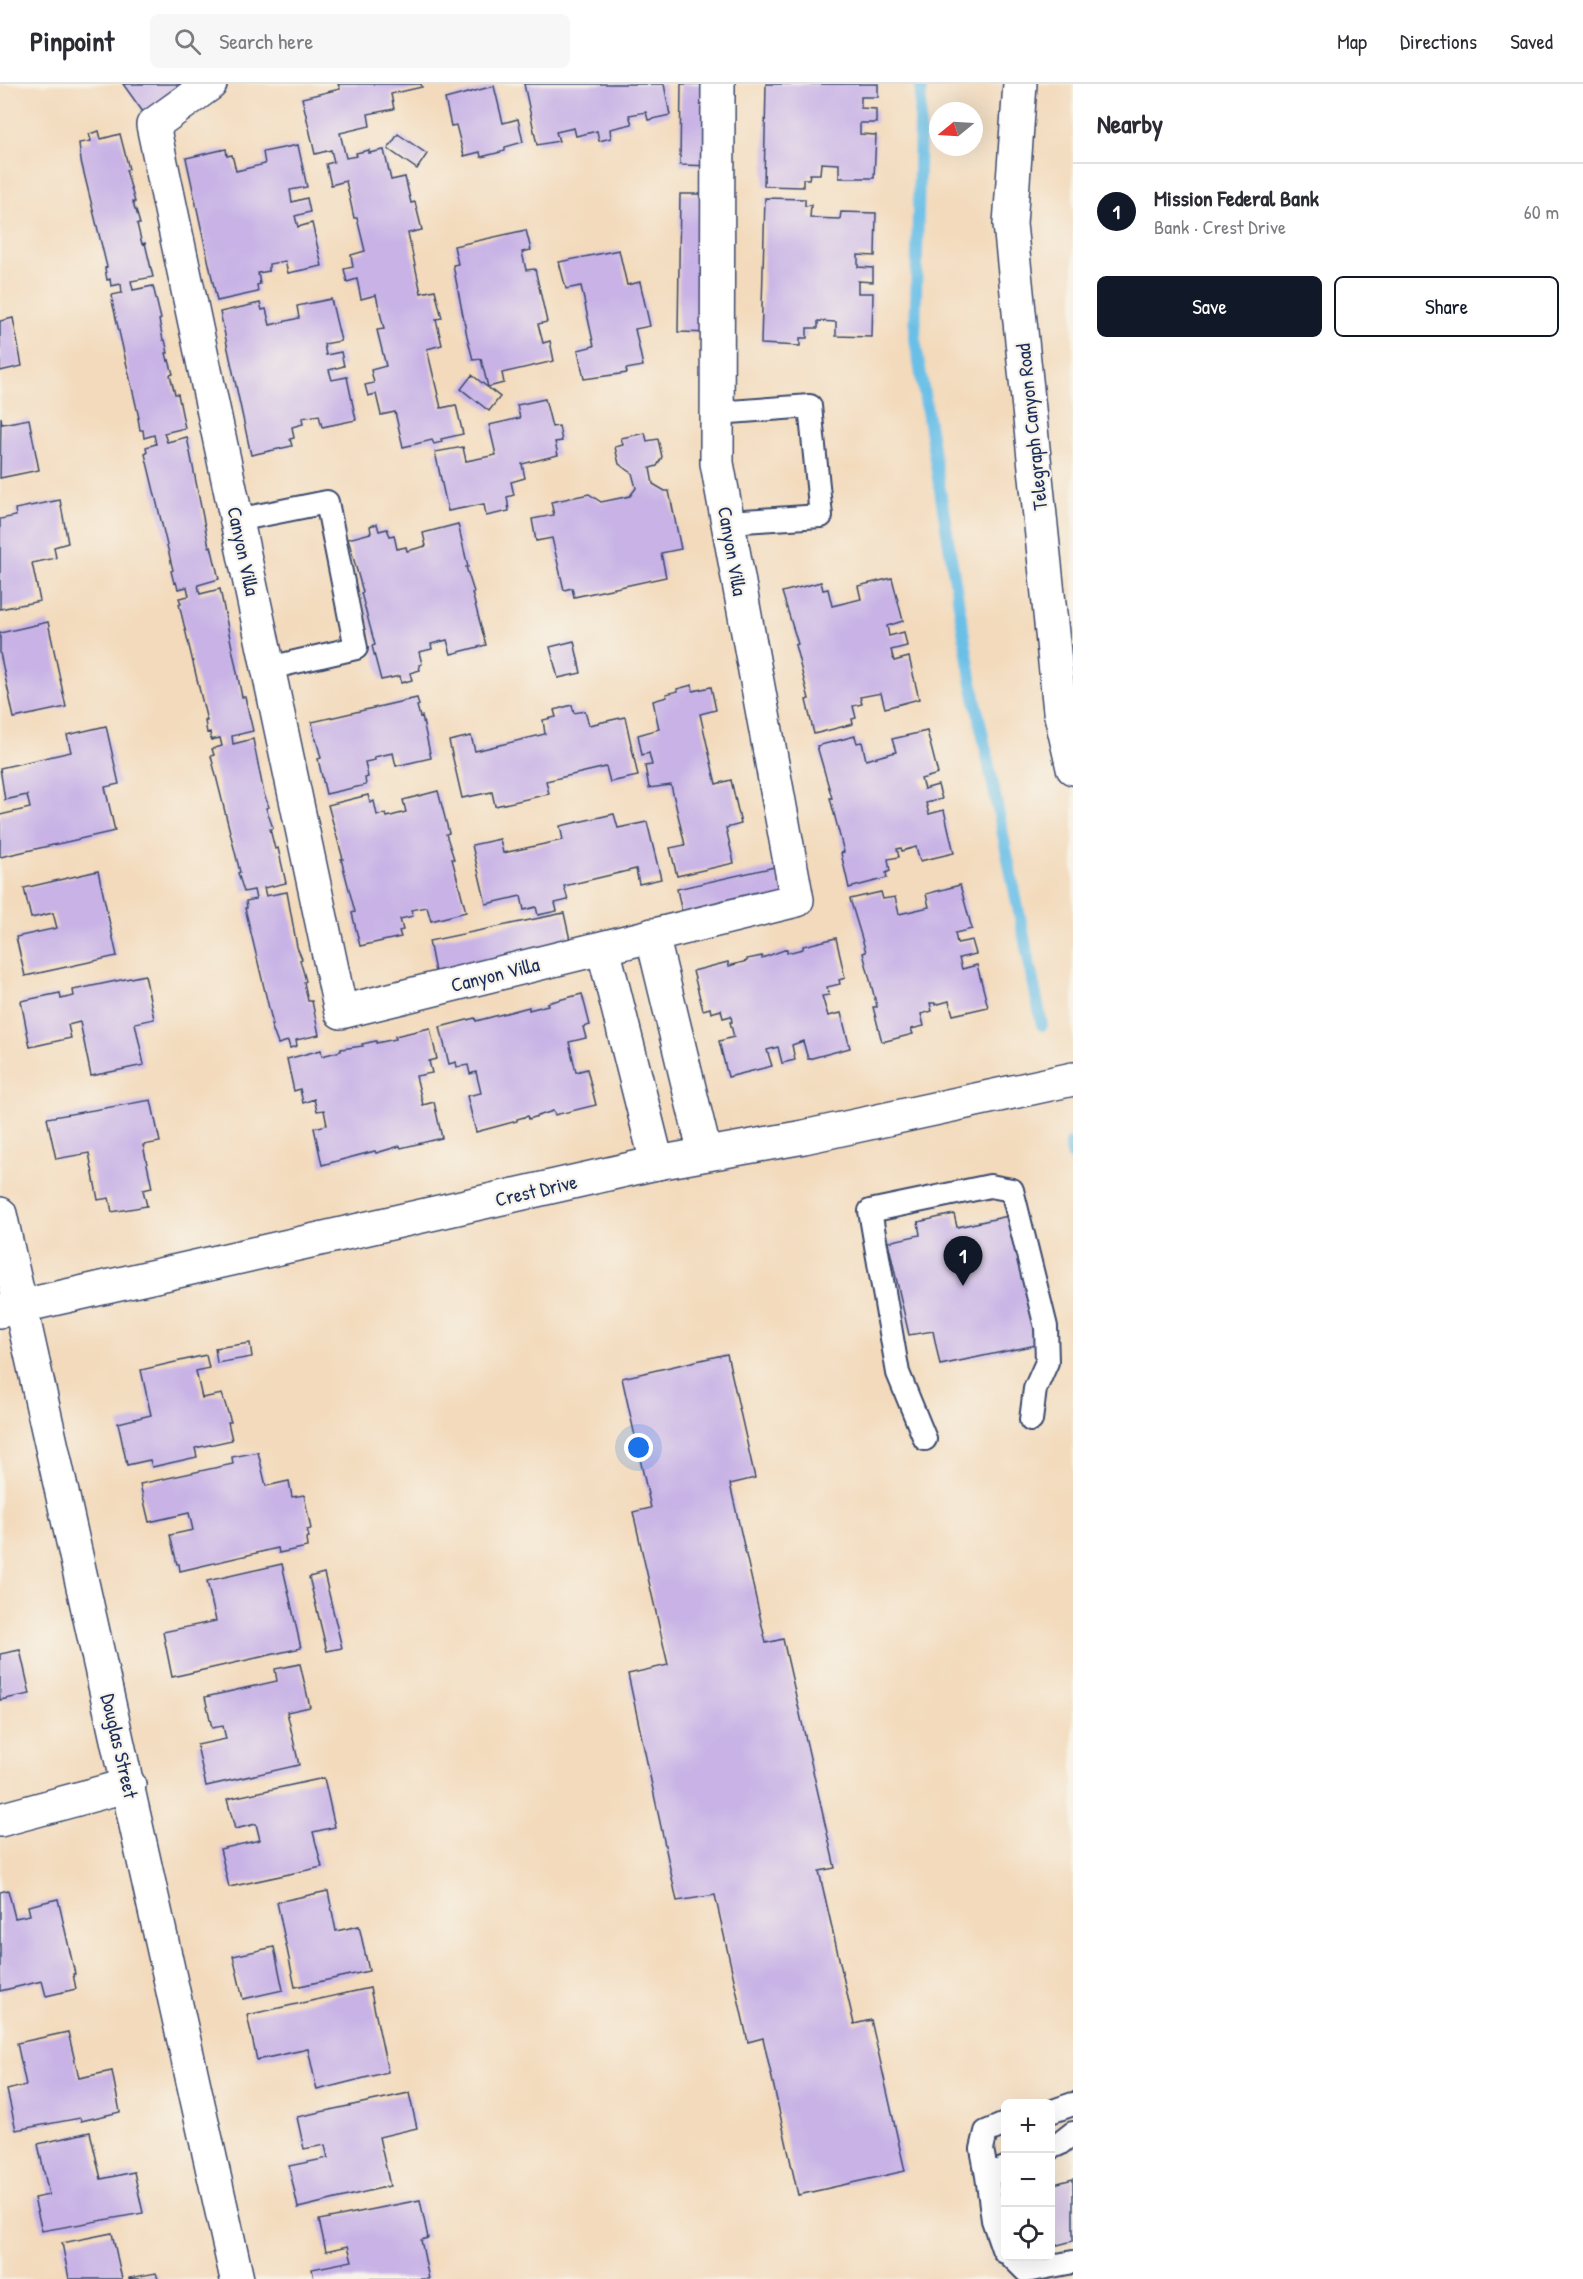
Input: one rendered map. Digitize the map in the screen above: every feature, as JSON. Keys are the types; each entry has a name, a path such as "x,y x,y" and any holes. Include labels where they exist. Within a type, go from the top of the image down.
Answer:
{"street":[{"name":"Canyon Villa","path":"210,84 153,125 341,1012 797,900 717,464 718,84"},
{"name":"Telegraph Canyon Road","path":"1020,84 1010,224 1059,711 1073,768"},
{"path":"652,935 705,1154"},
{"path":"603,948 657,1163"},
{"name":"Crest Drive","path":"10,1309 657,1163 804,1137 1073,1078"},
{"name":"Douglas Street","path":"0,1214 10,1309 129,1785 237,2279"},
{"path":"0,1820 129,1785"}],"lane":[{"path":"717,413 810,406 821,516 728,522"},
{"path":"237,520 327,502 356,648 268,668"},
{"path":"925,1439 898,1373 870,1211 990,1186 1012,1190 1046,1327 1047,1362 1035,1389 1031,1420"},
{"path":"1055,2111 1073,2104"},
{"path":"1001,2126 986,2132 982,2149 996,2172 993,2220 1001,2241"},
{"path":"1055,2146 1073,2133"},
{"path":"1016,2261 1026,2271 1073,2262"}],"building":[{"path":"123,84 182,84 143,112"},
{"path":"338,84 421,84 422,87 391,94 394,109 368,114 370,126 340,133 346,158 369,150 369,153 384,150 391,180 405,177 411,203 415,202 422,230 408,233 421,293 435,290 442,318 436,319 442,345 427,349 441,408 456,405 463,434 441,439 442,442 434,444 432,440 403,447 395,412 381,415 376,394 368,396 365,385 374,383 371,370 386,366 377,330 384,329 376,295 361,299 357,279 347,282 344,269 353,267 351,255 365,251 357,218 354,218 346,181 331,185 326,164 334,162 331,150 315,154 302,98 340,89"},
{"path":"524,84 664,84 670,115 648,120 646,112 629,115 632,124 610,129 611,138 599,141 597,131 576,136 574,128 556,132 559,141 537,145"},
{"path":"681,84 717,84 716,166 680,165"},
{"path":"766,84 878,84 878,97 861,97 861,108 876,109 876,123 860,123 860,134 876,135 874,178 839,178 839,164 821,163 820,174 810,174 809,179 803,179 803,187 764,186"},
{"path":"494,86 503,123 518,119 523,142 505,147 505,151 481,157 480,152 464,156 456,125 451,126 445,99"},
{"path":"99,131 101,139 120,134 129,169 126,170 140,224 137,224 142,244 145,243 153,277 131,281 133,290 153,286 161,319 159,320 163,340 165,340 168,353 166,353 173,374 170,375 175,394 178,394 185,428 164,433 167,442 187,437 209,547 211,546 219,579 198,585 200,594 220,589 242,697 245,697 253,731 232,736 233,744 253,739 264,794 269,807 266,808 273,828 270,829 275,849 278,848 286,883 264,888 266,896 287,892 297,947 302,959 300,960 306,981 304,982 308,1001 312,1001 319,1035 296,1040 297,1046 290,1048 288,1041 278,1044 271,1025 273,1025 245,908 247,908 246,901 256,899 254,890 244,892 238,873 240,872 211,756 214,755 212,749 222,746 220,738 211,740 210,732 207,733 205,721 207,721 179,604 181,604 179,598 189,596 187,587 178,589 176,582 174,583 171,571 173,570 145,454 147,453 146,447 156,444 154,435 144,438 143,430 140,430 112,301 112,295 122,293 121,284 111,286 110,279 107,280 105,268 107,267 81,161 79,143 91,141 89,134"},
{"path":"398,134 427,154 417,169 388,149"},
{"path":"298,145 307,187 290,190 292,202 307,198 310,212 295,216 298,227 312,223 322,266 288,273 285,261 269,264 269,271 258,273 260,284 257,285 258,292 217,301 186,158 226,149 227,156 232,155 236,171 265,164 263,152"},
{"path":"680,194 716,194 714,333 678,332"},
{"path":"765,198 805,199 805,206 811,205 810,218 840,219 841,212 876,213 875,256 858,255 858,267 873,268 873,282 858,281 858,293 873,293 872,337 836,336 836,322 818,321 818,328 807,328 807,338 800,338 800,346 761,344"},
{"path":"526,230 531,250 522,252 526,270 535,269 547,322 538,324 543,343 550,341 554,361 502,373 504,383 488,387 481,359 473,360 467,336 453,265 458,264 454,246"},
{"path":"619,250 627,285 640,282 650,326 635,329 643,366 626,369 627,373 584,379 578,350 594,346 581,286 566,289 559,262"},
{"path":"331,299 341,341 324,344 326,355 341,352 344,366 329,370 332,380 347,377 356,420 322,427 319,415 302,418 303,424 292,427 294,438 290,439 292,446 251,455 220,312 260,303 262,310 266,309 270,325 299,318 297,306"},
{"path":"13,318 22,366 0,371 0,321"},
{"path":"472,375 500,397 489,411 461,389"},
{"path":"545,399 552,427 559,426 562,441 555,442 558,455 522,464 525,478 511,482 514,495 507,497 509,511 486,516 484,504 448,511 435,452 463,447 466,461 496,455 489,425 520,418 517,405"},
{"path":"1,417 2,424 29,419 39,470 0,478"},
{"path":"645,433 647,441 658,439 662,457 657,466 650,468 653,484 669,491 681,549 661,553 666,577 574,597 572,588 564,590 552,538 536,541 532,519 554,515 551,502 589,494 601,502 630,496 636,488 632,473 619,464 615,447 623,445 621,438"},
{"path":"60,500 68,543 54,547 56,558 32,563 40,601 0,609 0,519 16,516 15,509"},
{"path":"377,524 379,531 387,529 390,536 394,535 397,549 406,547 407,551 426,546 423,533 458,524 468,567 466,567 474,592 472,593 486,645 451,654 447,640 431,644 432,649 419,652 422,664 419,665 420,670 410,673 412,680 401,683 400,676 381,680 372,646 375,645 361,593 363,592 348,539 371,533 370,526"},
{"path":"892,578 903,621 887,626 889,636 904,632 907,646 891,650 894,661 909,657 919,699 885,708 881,693 860,697 862,704 853,706 856,718 852,719 853,724 814,734 806,700 809,699 795,645 798,644 782,592 821,582 823,590 828,589 832,606 861,599 858,586"},
{"path":"48,622 66,707 14,718 0,653 0,633"},
{"path":"574,641 581,673 558,678 550,647"},
{"path":"692,685 693,691 711,687 716,710 700,714 716,784 731,780 741,824 726,828 734,863 677,876 670,848 685,845 671,785 649,788 645,766 652,765 649,753 642,755 638,735 659,729 653,701 667,697 666,694 678,691 677,689"},
{"path":"417,698 419,705 417,706 420,717 422,716 431,758 396,766 393,753 374,757 375,760 365,762 368,777 365,778 366,785 326,794 318,759 321,758 312,722"},
{"path":"572,705 574,713 585,711 589,725 625,717 638,776 610,782 606,767 546,781 549,794 495,806 492,792 462,798 449,741 471,736 475,751 545,734 543,720 556,717 554,710"},
{"path":"106,726 119,784 105,787 115,831 0,857 0,815 30,808 27,795 5,800 0,768 71,752 67,735"},
{"path":"927,731 938,774 921,779 924,789 938,785 942,799 926,803 929,814 944,810 954,853 920,861 916,847 902,851 901,848 897,849 899,857 888,859 890,871 886,873 887,878 849,888 841,853 844,852 830,798 832,798 817,746 855,736 857,743 862,742 866,760 896,752 892,739"},
{"path":"438,791 449,833 446,834 466,912 431,921 427,907 411,910 413,916 400,919 403,930 399,931 401,937 360,946 352,913 355,912 341,859 343,859 328,805 368,795 370,803 374,801 377,815 386,814 387,817 406,812 403,800"},
{"path":"614,814 618,828 647,822 661,879 639,884 636,869 564,886 568,900 555,903 557,911 538,915 536,907 524,910 521,896 486,904 472,845 500,839 503,853 563,840 560,826"},
{"path":"779,866 787,901 684,923 677,889"},
{"path":"98,871 117,956 25,976 16,937 57,928 53,913 31,918 24,888"},
{"path":"960,885 972,929 955,933 957,943 972,940 976,954 959,958 962,969 977,965 988,1007 953,1015 949,1001 935,1005 935,1003 930,1003 932,1011 921,1014 924,1026 911,1029 913,1034 882,1042 873,1007 877,1007 863,953 866,952 850,899 881,892 883,899 895,897 899,914 929,907 926,894"},
{"path":"564,913 572,949 436,977 429,941"},
{"path":"836,938 845,978 839,980 840,984 827,987 829,995 822,996 828,1016 841,1013 850,1048 808,1059 803,1041 792,1045 795,1060 782,1063 778,1047 767,1050 772,1066 728,1077 719,1041 734,1037 730,1022 732,1022 731,1016 723,1018 721,1010 711,1013 710,1008 703,1010 693,971 728,962 729,966 787,949 787,953 803,949 803,946"},
{"path":"145,975 154,1019 135,1023 144,1065 91,1076 80,1022 68,1025 71,1038 30,1047 21,1001 60,993 61,999 74,996 73,990"},
{"path":"582,994 590,1025 583,1027 586,1038 569,1042 576,1072 587,1069 596,1105 555,1115 553,1111 529,1119 528,1116 476,1132 467,1096 481,1093 476,1072 470,1074 468,1065 457,1067 456,1062 449,1064 440,1027 475,1018 476,1021 529,1007 529,1010"},
{"path":"430,1028 437,1059 429,1061 432,1073 416,1076 423,1105 434,1102 442,1138 376,1153 375,1151 322,1165 314,1128 327,1125 324,1110 317,1111 314,1099 303,1103 300,1089 294,1091 287,1059 321,1050 322,1056 341,1051 341,1049 363,1046 362,1044 396,1039 395,1036"},
{"path":"151,1100 160,1142 143,1145 152,1188 143,1190 147,1206 112,1212 109,1198 98,1200 89,1153 56,1159 47,1118"},
{"path":"954,1214 957,1227 1013,1215 1041,1344 940,1365 933,1331 909,1335 888,1242 920,1235 918,1222"},
{"path":"250,1343 252,1357 217,1363 215,1348"},
{"path":"727,1354 755,1478 730,1484 766,1643 783,1639 835,1868 819,1871 854,2024 871,2020 905,2171 798,2195 763,2038 748,2042 715,1895 677,1901 628,1674 668,1665 633,1512 651,1508 622,1378"},
{"path":"206,1355 209,1368 196,1371 202,1398 222,1394 231,1422 228,1422 232,1440 195,1448 197,1457 152,1467 150,1460 127,1465 118,1423 151,1415 141,1370"},
{"path":"258,1452 266,1486 289,1481 292,1497 304,1495 311,1529 307,1530 309,1537 306,1538 307,1547 279,1553 278,1548 180,1571 170,1535 193,1530 189,1513 149,1522 140,1484 233,1464 232,1457"},
{"path":"282,1564 301,1648 172,1677 163,1632 216,1621 207,1581"},
{"path":"324,1573 342,1648 327,1651 309,1577"},
{"path":"20,1650 30,1694 0,1700 0,1654"},
{"path":"300,1664 310,1707 287,1712 299,1765 206,1786 197,1745 226,1739 223,1726 212,1728 205,1697 277,1681 275,1669"},
{"path":"324,1778 335,1827 313,1832 322,1867 229,1887 220,1849 260,1840 256,1824 235,1829 227,1799"},
{"path":"8,1890 15,1918 30,1915 28,1906 58,1899 75,1974 73,1974 76,1989 46,1996 42,1981 0,1991 0,1892"},
{"path":"328,1891 336,1931 359,1926 369,1971 295,1987 277,1902"},
{"path":"274,1947 283,1990 243,1999 233,1956"},
{"path":"370,1988 388,2072 317,2090 308,2049 257,2060 247,2015"},
{"path":"68,2032 79,2078 112,2071 120,2112 81,2121 80,2118 16,2130 7,2090 26,2085 17,2043"},
{"path":"409,2093 417,2128 379,2137 390,2186 298,2208 289,2166 328,2158 325,2145 304,2149 297,2117"},
{"path":"90,2132 101,2179 134,2172 143,2213 42,2231 34,2198 49,2195 38,2144"},
{"path":"1073,2179 1073,2241 1055,2246 1055,2207 1055,2184"},
{"path":"420,2200 428,2238 421,2240 429,2279 314,2279 312,2269 352,2261 348,2246 326,2251 319,2220"},
{"path":"112,2233 122,2279 69,2279 62,2243"},
{"path":"156,2273 158,2279 129,2279 129,2278"}],"waterway":[{"path":"921,84 915,339 971,678 1042,1025"},
{"path":"1070,1144 1073,1157"}],"place":[{"name":"Mission Federal Bank","path":"963,1286"}]}
